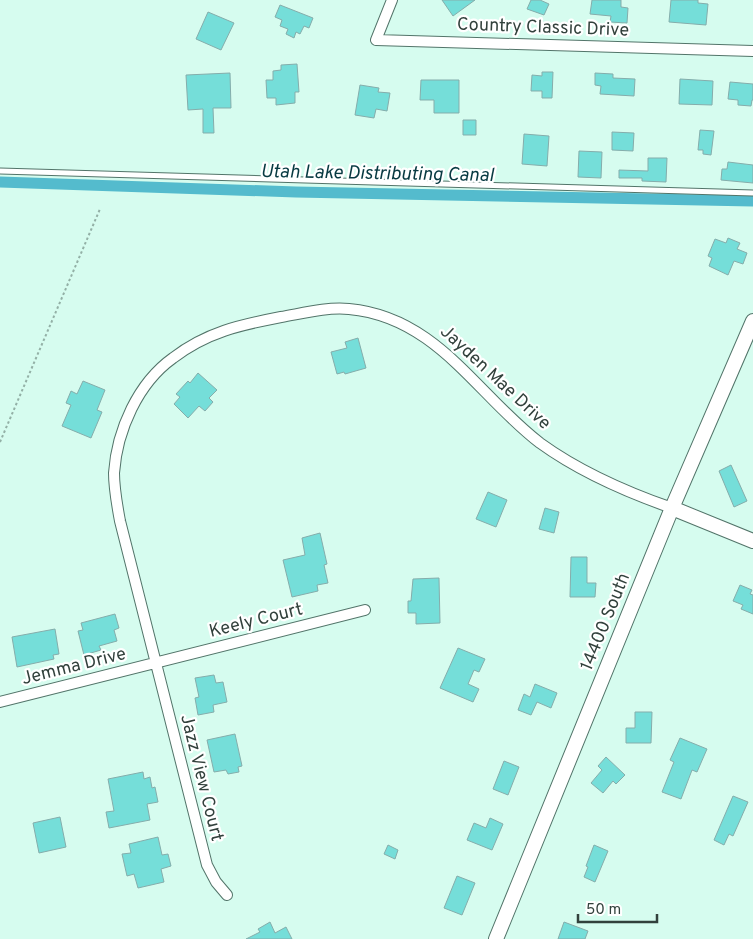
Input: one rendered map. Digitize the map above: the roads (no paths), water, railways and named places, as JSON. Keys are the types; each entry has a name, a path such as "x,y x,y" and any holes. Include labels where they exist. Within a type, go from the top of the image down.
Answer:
{"street":[{"name":"Country Classic Drive","path":"392,0 376,40 753,51"},
{"name":"Jayden Mae Drive","path":"155,663 115,496 114,473 117,448 126,422 149,380 168,361 186,348 203,338 222,331 247,324 327,309 349,309 389,319 428,338 450,356 506,414 541,444 589,473 672,508"},
{"name":"14400 South","path":"496,939 672,508 753,321"},
{"path":"672,508 753,541"},
{"name":"Keely Court","path":"155,663 365,610"},
{"name":"Jemma Drive","path":"0,702 155,663"},
{"name":"Jazz View Court","path":"155,663 206,866 227,895"}],"lane":[{"path":"0,171 753,193"}],"waterway":[{"name":"Utah Lake Distributing Canal","path":"0,182 296,192 753,201"}]}
